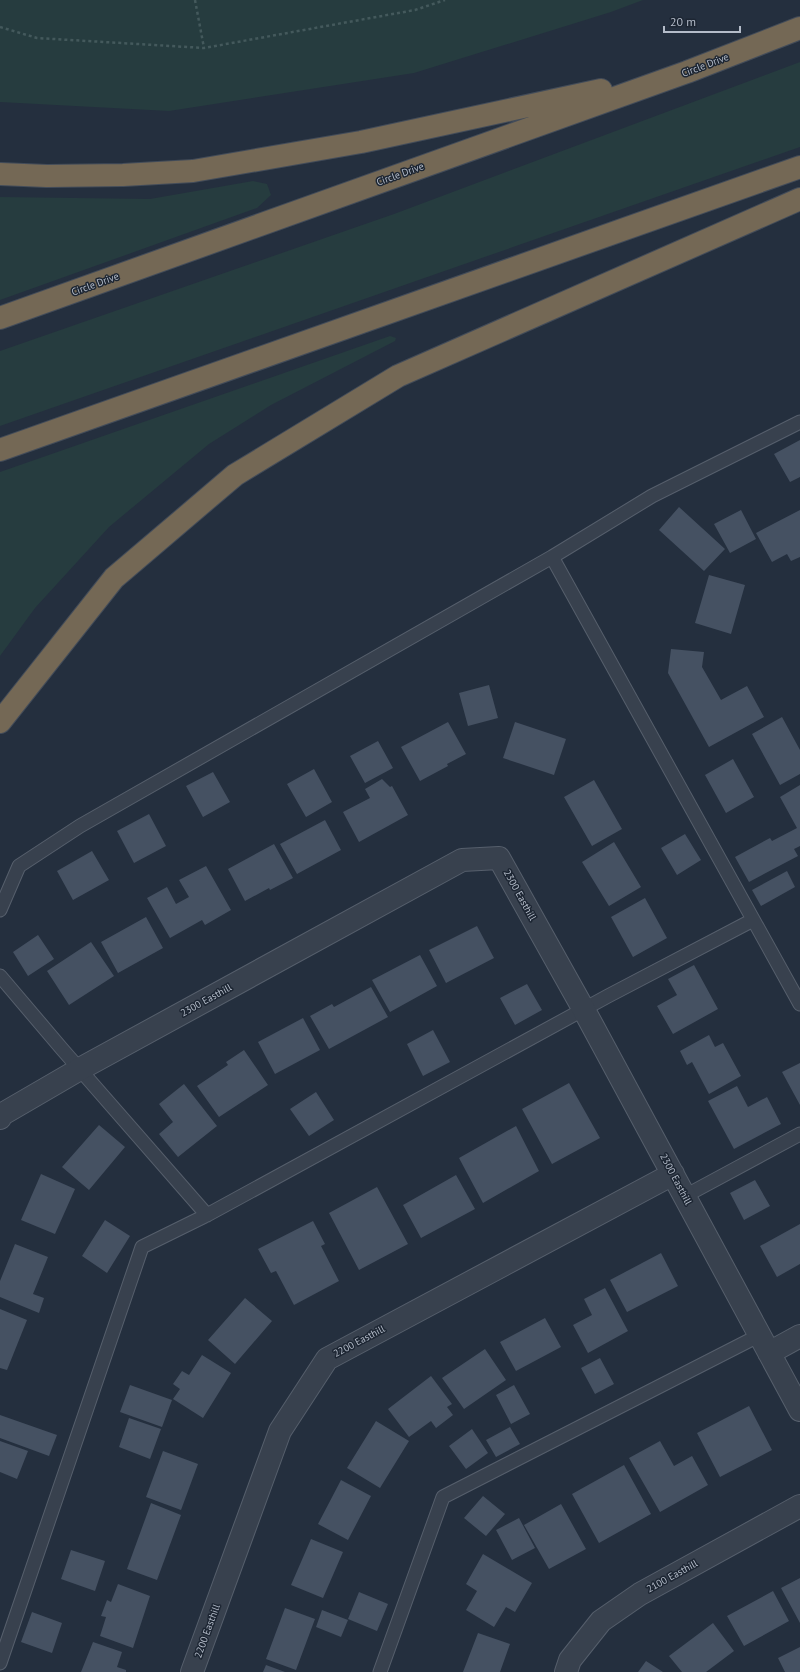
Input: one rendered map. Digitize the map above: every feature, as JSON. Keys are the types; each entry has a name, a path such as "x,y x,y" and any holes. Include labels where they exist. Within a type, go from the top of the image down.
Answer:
{"highway":[{"name":"Circle Drive","path":"0,318 686,72 800,28"},
{"path":"0,174 70,176 193,171 361,142 686,72"},
{"path":"0,450 800,167"},
{"path":"0,722 114,578 235,475 398,376 800,199"}],"street":[{"name":"2300 Easthill","path":"0,1118 1,1115 80,1069 462,860 499,858 584,1010 800,1410"},
{"name":"2200 Easthill","path":"192,1672 280,1431 327,1359 673,1174"},
{"path":"765,1344 800,1336"},
{"name":"2100 Easthill","path":"566,1672 570,1660 601,1622 607,1617 640,1594 800,1506"}],"lane":[{"path":"0,910 19,866 80,826 552,557 652,496 800,422"},
{"path":"552,557 800,1004"},
{"path":"0,1663 142,1247 207,1215 753,920"},
{"path":"0,976 62,1050 207,1215"},
{"path":"685,1196 800,1134"},
{"path":"380,1672 443,1497 765,1344"}],"path":[{"path":"195,0 204,48"},
{"path":"0,27 37,38 204,48 415,10 444,0"}],"green space":[{"path":"0,0 643,0 611,12 414,73 169,111 0,102"},
{"path":"800,62 800,147 0,426 0,351 394,214"},
{"path":"253,181 267,184 271,195 257,208 0,300 0,197 150,199"},
{"path":"390,336 396,338 395,341 271,405 209,444 109,527 35,608 0,656 0,472"}],"building":[{"path":"800,440 800,477 790,482 774,454"},
{"path":"679,507 725,549 704,571 659,530"},
{"path":"741,510 756,539 730,553 714,524"},
{"path":"800,510 800,557 791,561 787,554 772,562 756,533"},
{"path":"709,575 745,585 731,634 695,623"},
{"path":"671,649 704,652 702,667 721,700 747,686 764,717 709,747 668,673"},
{"path":"489,685 498,718 468,726 459,693"},
{"path":"782,717 800,750 800,774 780,785 752,734"},
{"path":"448,722 466,754 447,764 448,766 420,781 401,747"},
{"path":"515,722 566,739 554,775 503,758"},
{"path":"378,741 393,768 365,783 350,756"},
{"path":"733,759 754,797 726,813 705,775"},
{"path":"314,769 332,802 306,817 287,784"},
{"path":"213,772 230,802 203,817 186,786"},
{"path":"382,779 390,787 392,786 408,815 359,842 343,812 370,798 365,789"},
{"path":"594,780 622,829 592,846 564,797"},
{"path":"800,785 800,846 794,849 798,856 749,882 735,857 770,838 772,841 797,828 780,797"},
{"path":"149,814 166,846 134,863 117,831"},
{"path":"325,820 341,850 297,874 280,844"},
{"path":"685,834 701,860 677,875 661,848"},
{"path":"614,842 641,887 609,906 582,862"},
{"path":"274,844 293,878 270,890 269,888 245,901 228,869"},
{"path":"92,851 109,880 73,900 57,871"},
{"path":"206,866 231,910 205,925 202,920 170,938 147,898 167,887 176,904 189,897 179,880"},
{"path":"787,871 795,887 761,906 752,890"},
{"path":"645,898 667,938 633,957 611,917"},
{"path":"146,917 163,948 118,973 101,942"},
{"path":"477,926 494,958 446,983 429,950"},
{"path":"38,935 54,959 28,976 13,952"},
{"path":"91,942 114,976 69,1005 47,971"},
{"path":"420,955 437,986 390,1012 372,980"},
{"path":"694,965 718,1009 673,1034 657,1006 677,995 668,979"},
{"path":"527,984 542,1010 515,1025 500,998"},
{"path":"371,987 388,1017 329,1049 310,1016 332,1004 334,1007"},
{"path":"303,1018 320,1050 275,1074 258,1042"},
{"path":"433,1030 450,1062 423,1076 407,1044"},
{"path":"709,1035 715,1047 723,1043 741,1076 709,1094 692,1062 687,1065 680,1051"},
{"path":"244,1050 268,1085 219,1117 197,1086 228,1065 226,1062"},
{"path":"800,1063 800,1105 782,1072"},
{"path":"569,1083 600,1138 552,1164 522,1109"},
{"path":"184,1084 217,1126 178,1157 159,1134 173,1122 159,1104"},
{"path":"737,1086 748,1107 767,1097 781,1124 734,1149 708,1101"},
{"path":"316,1092 334,1120 309,1136 290,1109"},
{"path":"99,1125 125,1147 89,1190 62,1167"},
{"path":"516,1126 539,1171 483,1203 459,1158"},
{"path":"41,1174 75,1189 55,1234 21,1220"},
{"path":"456,1175 475,1209 421,1238 403,1205"},
{"path":"755,1180 770,1206 744,1220 730,1193"},
{"path":"377,1187 408,1244 359,1270 329,1213"},
{"path":"105,1220 130,1236 107,1273 82,1256"},
{"path":"313,1221 325,1244 321,1246 339,1281 294,1305 276,1271 271,1273 258,1249"},
{"path":"800,1224 800,1264 777,1277 760,1246"},
{"path":"15,1244 48,1257 33,1294 44,1298 39,1313 0,1297 0,1281"},
{"path":"661,1253 678,1286 627,1312 610,1280"},
{"path":"605,1288 628,1331 588,1353 573,1325 592,1315 584,1299"},
{"path":"245,1298 272,1321 235,1364 208,1340"},
{"path":"0,1309 27,1320 7,1370 0,1368"},
{"path":"545,1318 561,1347 516,1371 500,1342"},
{"path":"485,1349 506,1380 464,1409 442,1378"},
{"path":"202,1355 231,1373 203,1418 173,1399 180,1389 173,1384 182,1371 189,1375"},
{"path":"600,1358 614,1384 595,1394 581,1368"},
{"path":"431,1376 452,1404 447,1407 453,1415 436,1428 431,1421 409,1437 388,1409"},
{"path":"130,1385 172,1400 162,1427 120,1412"},
{"path":"514,1385 530,1414 511,1424 496,1395"},
{"path":"749,1406 772,1450 720,1477 697,1433"},
{"path":"0,1415 57,1435 49,1456 0,1438"},
{"path":"129,1418 161,1429 150,1459 119,1447"},
{"path":"376,1421 409,1441 380,1488 347,1468"},
{"path":"510,1427 520,1444 496,1457 486,1440"},
{"path":"472,1429 488,1453 466,1469 449,1446"},
{"path":"0,1441 28,1451 17,1479 0,1472"},
{"path":"660,1441 674,1466 692,1456 708,1485 660,1512 629,1458"},
{"path":"163,1451 198,1464 181,1510 146,1497"},
{"path":"624,1465 651,1514 599,1543 572,1494"},
{"path":"341,1480 371,1496 348,1540 318,1524"},
{"path":"483,1496 505,1514 486,1536 464,1518"},
{"path":"151,1503 181,1515 157,1580 127,1569"},
{"path":"561,1504 586,1549 549,1569 524,1525"},
{"path":"519,1518 535,1548 512,1560 496,1530"},
{"path":"311,1539 343,1552 323,1598 291,1585"},
{"path":"71,1550 105,1561 95,1591 61,1579"},
{"path":"483,1554 532,1583 515,1612 506,1607 494,1627 466,1610 477,1591 466,1584"},
{"path":"800,1578 800,1623 781,1588"},
{"path":"118,1584 150,1596 133,1648 100,1636 106,1617 101,1616 107,1600 111,1602"},
{"path":"773,1591 789,1621 744,1646 727,1616"},
{"path":"359,1592 388,1604 377,1631 348,1619"},
{"path":"285,1608 315,1619 296,1670 266,1659"},
{"path":"322,1610 348,1620 341,1637 316,1627"},
{"path":"32,1612 62,1623 52,1653 21,1642"},
{"path":"713,1623 734,1651 706,1672 682,1672 669,1656"},
{"path":"478,1633 510,1644 500,1672 463,1672"},
{"path":"93,1642 122,1652 117,1667 126,1670 126,1672 81,1672"},
{"path":"800,1647 800,1672 785,1672 778,1658"},
{"path":"646,1661 663,1672 638,1672"},
{"path":"266,1665 285,1672 263,1672"}]}
